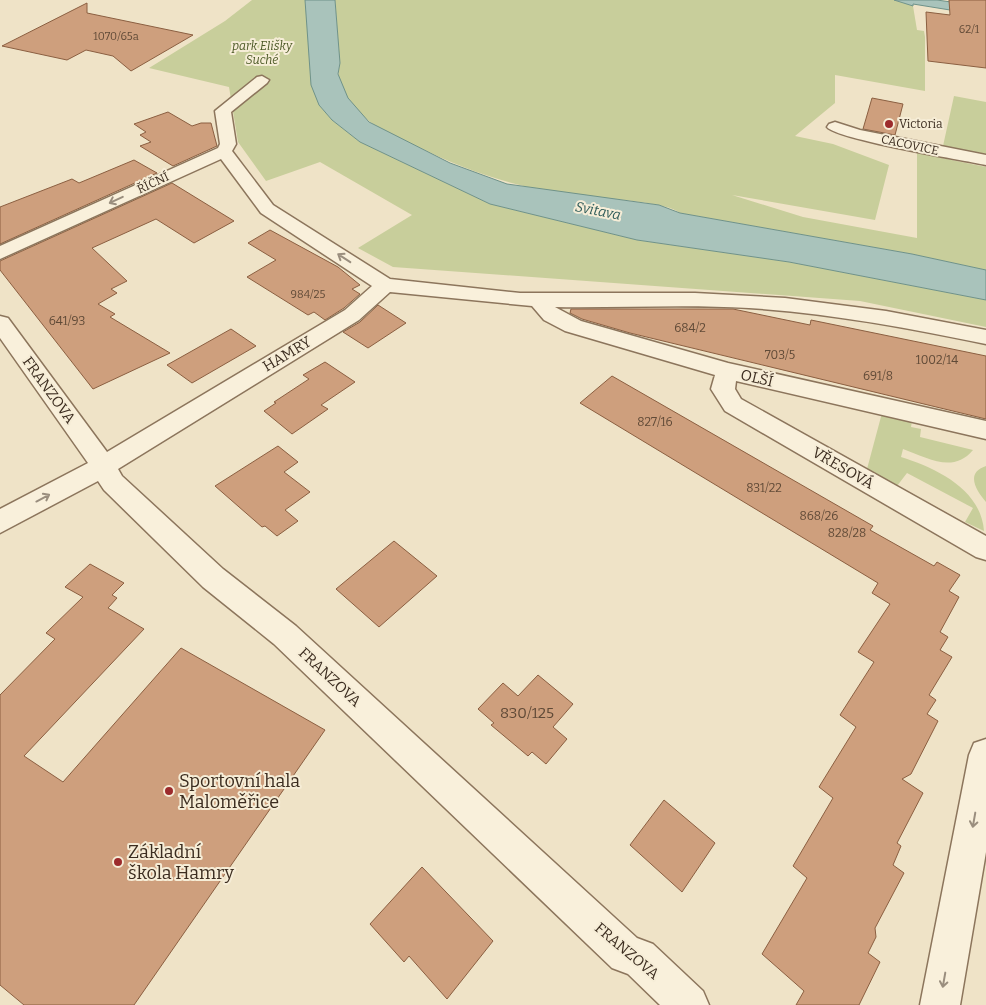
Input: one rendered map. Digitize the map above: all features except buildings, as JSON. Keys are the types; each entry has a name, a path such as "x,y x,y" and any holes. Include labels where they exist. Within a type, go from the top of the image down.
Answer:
{"street":[{"path":"262,80 223,111 228,144 224,151 268,209 385,285 422,286 538,300 717,300 829,308 986,337"},
{"name":"CACOVICE","path":"835,127 857,134 986,160"},
{"name":"ŘÍČNÍ","path":"0,253 224,151"},
{"name":"HAMRY","path":"0,522 102,467 352,315 385,285"},
{"name":"OLŠÍ","path":"538,300 551,315 564,322 727,371 986,430"},
{"name":"FRANZOVA","path":"0,323 87,441 114,483 180,549 248,608 285,635 626,954 639,958 689,1005"},
{"name":"VŘESOVÁ","path":"727,371 723,389 733,405 986,549"},
{"path":"940,1005 986,755"}],"green space":[{"name":"park Elišky Suché","path":"252,0 305,0 319,105 332,120 360,142 490,204 637,240 789,262 986,300 986,327 860,301 393,267 358,248 412,215 320,162 266,181 238,142 229,87 149,68 225,21"},
{"path":"335,0 894,0 913,6 917,30 924,31 925,37 925,91 835,75 835,103 795,136 833,144 889,165 875,220 732,195 803,217 917,238 917,153 986,167 986,270 912,254 680,213 663,206 543,190 500,180 436,156 379,128 363,116 350,101 339,79 340,66"},
{"path":"954,96 986,102 986,154 943,146"},
{"path":"882,413 912,421 911,427 921,429 920,437 973,450 965,457 949,463 931,460 903,449 901,457 942,474 966,492 975,503 981,516 984,531 965,522 973,508 907,473 897,486 867,469"},
{"path":"986,466 986,502 976,487 974,477 980,469"}],"water":[{"name":"Svitava","path":"305,0 335,0 340,63 338,74 348,98 369,122 450,163 507,184 659,205 680,213 912,254 986,270 986,300 789,262 637,240 490,204 360,142 332,120 319,105 311,85"},
{"path":"894,0 937,0 986,7 950,10 913,4 913,6"}],"place":[{"name":"Victoria","path":"889,124"},
{"name":"Sportovní hala Maloměřice","path":"169,791"},
{"name":"Základní škola Hamry","path":"118,862"}]}
